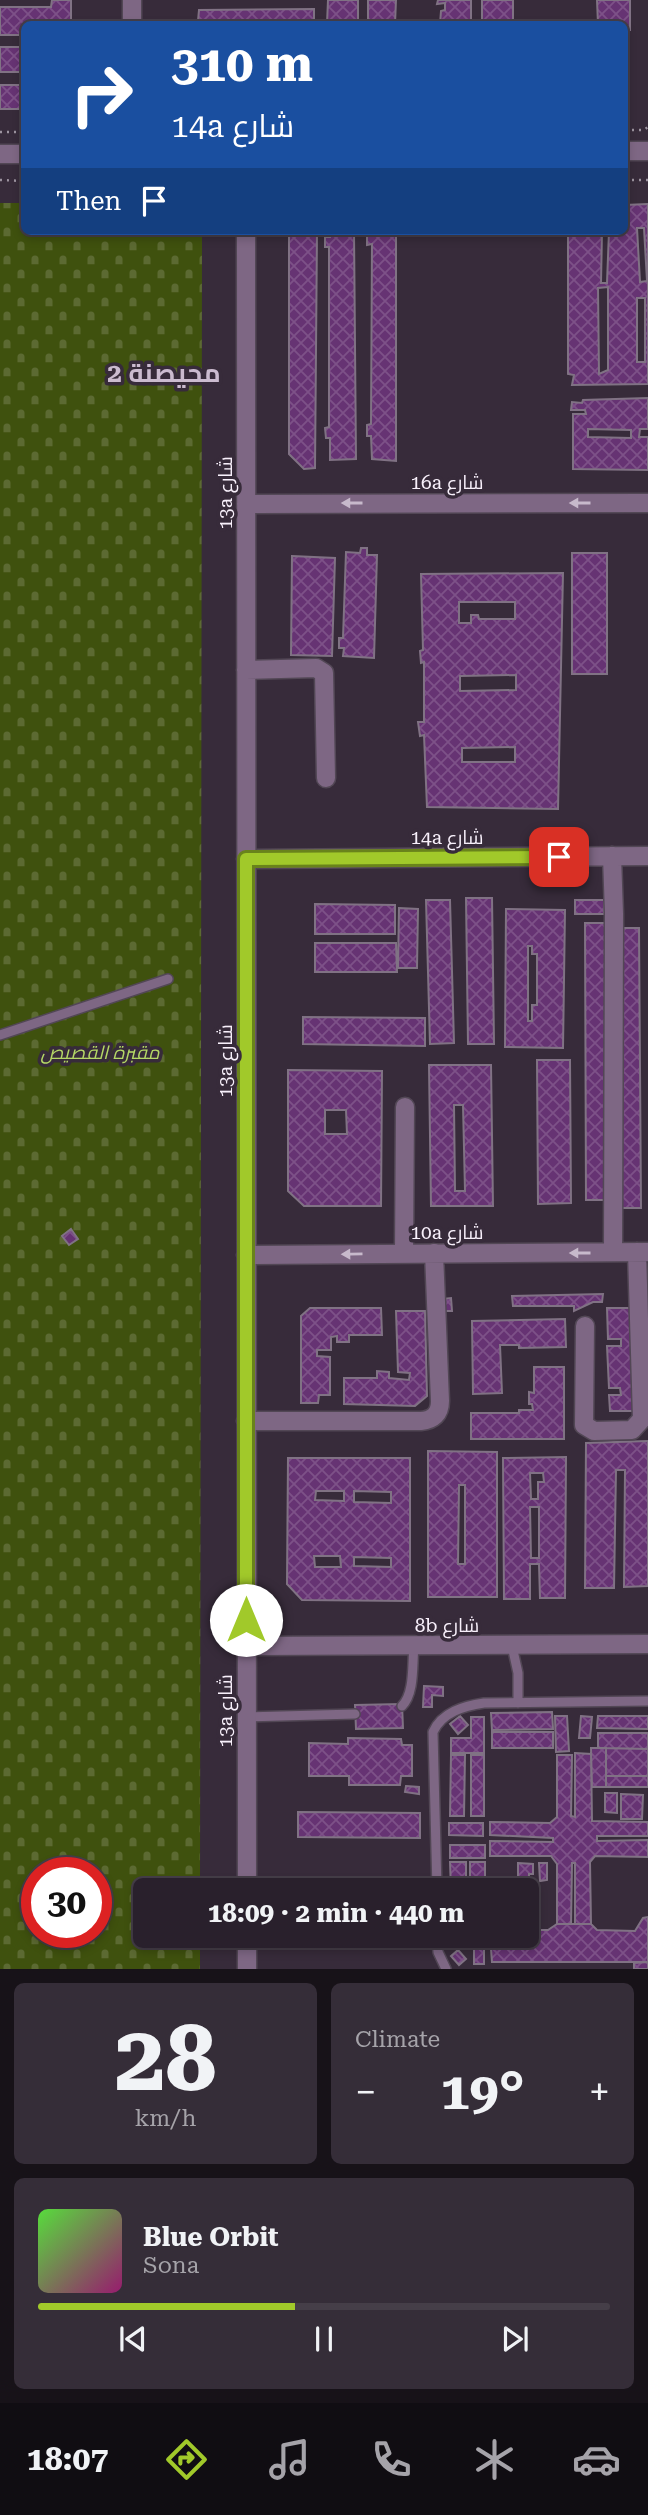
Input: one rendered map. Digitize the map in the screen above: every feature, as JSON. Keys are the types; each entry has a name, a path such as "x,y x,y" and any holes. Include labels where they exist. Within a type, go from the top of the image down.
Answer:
{"street":[{"path":"132,0 132,21"},
{"path":"628,151 648,151"},
{"path":"0,154 21,154"},
{"name":"13a شارع","path":"246,235 247,1878"},
{"name":"16a شارع","path":"246,504 648,503"},
{"path":"246,670 316,668 324,673 326,778"},
{"path":"612,856 613,1252"},
{"name":"14a شارع","path":"246,859 648,856"},
{"path":"404,1253 405,1107"},
{"path":"585,1326 584,1425 594,1431 632,1430 642,1419 642,1252"},
{"name":"10a شارع","path":"246,1255 642,1252"},
{"path":"246,1421 421,1421 433,1418 437,1414 440,1401 434,1253"},
{"name":"8b شارع","path":"247,1646 648,1644"},
{"path":"247,1948 247,1969"}],"lane":[{"path":"0,1035 169,979"},
{"path":"402,1706 410,1691 414,1646"},
{"path":"512,1646 516,1662 518,1703"},
{"path":"437,1878 433,1737 435,1727 443,1717 468,1706 484,1703 648,1702"},
{"path":"246,1717 355,1714"},
{"path":"438,1948 446,1969"}],"path":[{"path":"628,130 644,130 648,127"},
{"path":"0,132 21,132"},
{"path":"0,180 21,181"},
{"path":"628,180 648,180"}],"green space":[{"name":"مقبرة القصيص","path":"0,203 21,203 21,235 202,235 200,1878 133,1878 133,1948 200,1948 200,1969 0,1969"}],"building":[{"path":"52,0 71,0 71,21 21,21 21,35 0,35 0,7 51,7"},
{"path":"328,0 358,0 358,21 327,21"},
{"path":"368,0 396,0 395,21 368,21"},
{"path":"438,0 471,0 471,21 440,21 445,3 437,4"},
{"path":"482,0 513,0 513,21 482,21"},
{"path":"597,0 630,0 630,30 628,21 598,21"},
{"path":"314,9 314,21 198,21 199,10"},
{"path":"0,47 21,47 21,72 0,72"},
{"path":"0,85 21,85 21,109 0,109"},
{"path":"648,204 648,384 572,385 574,375 568,374 568,235 602,235 601,283 607,283 609,235 628,235 628,205","holes":["637,228 644,228 647,281 640,282","608,287 608,370 599,374 598,288","637,298 645,298 645,362 637,362"]},
{"path":"289,235 317,235 315,468 304,469 289,454"},
{"path":"354,235 356,459 330,460 330,438 326,438 325,428 329,427 329,247 325,247 325,237"},
{"path":"396,235 396,461 372,459 371,436 367,436 367,425 371,424 372,244 367,245 367,236"},
{"path":"648,398 648,429 640,429 639,437 648,437 648,470 573,469 573,414 586,414 585,410 571,410 572,402 582,403 583,400","holes":["588,429 631,430 631,438 588,437"]},
{"path":"361,548 367,548 367,555 377,555 374,658 343,656 344,648 339,648 339,638 343,638 346,552 360,553"},
{"path":"572,553 607,553 607,674 572,674"},
{"path":"292,556 335,558 332,656 291,655"},
{"path":"563,573 558,809 427,807 424,735 420,736 418,722 424,722 424,662 421,663 420,651 423,650 421,574","holes":["459,602 515,602 515,619 479,619 478,615 471,615 471,623 459,623","516,675 516,690 460,691 460,676","515,747 515,762 462,762 462,748"]},
{"path":"466,898 492,898 494,1044 468,1044"},
{"path":"426,900 450,900 454,1043 430,1044"},
{"path":"575,900 604,900 604,914 575,914"},
{"path":"315,904 395,905 395,934 315,934"},
{"path":"399,908 418,909 417,968 398,968"},
{"path":"506,909 565,910 563,1048 505,1047","holes":["528,946 532,946 532,954 537,954 537,1005 532,1005 532,1021 528,1021"]},
{"path":"585,923 611,923 611,1200 586,1200"},
{"path":"617,928 639,928 641,1208 618,1208"},
{"path":"315,943 396,943 397,972 315,972"},
{"path":"303,1017 425,1018 425,1046 303,1044"},
{"path":"537,1060 570,1060 571,1203 538,1204"},
{"path":"429,1065 491,1065 493,1206 431,1206","holes":["454,1105 463,1105 465,1191 455,1191"]},
{"path":"288,1070 382,1071 381,1206 304,1206 288,1191","holes":["325,1110 346,1110 347,1134 325,1134"]},
{"path":"71,1229 78,1239 69,1245 62,1236"},
{"path":"603,1294 602,1302 593,1302 574,1311 574,1306 513,1306 512,1296"},
{"path":"451,1298 452,1311 443,1311 443,1299"},
{"path":"310,1308 381,1308 382,1335 349,1335 349,1342 337,1342 337,1336 331,1337 331,1350 317,1350 317,1356 330,1357 330,1395 319,1395 318,1403 301,1403 301,1316"},
{"path":"607,1308 632,1308 634,1411 610,1411 609,1395 621,1395 620,1388 609,1388 607,1346 621,1346 621,1339 608,1339"},
{"path":"396,1311 425,1311 427,1396 415,1406 344,1404 344,1378 377,1378 377,1371 389,1372 389,1378 409,1380 410,1373 398,1372"},
{"path":"565,1319 566,1347 519,1348 519,1345 500,1345 502,1393 473,1394 472,1321"},
{"path":"534,1367 564,1367 564,1439 471,1439 471,1413 519,1413 519,1410 533,1410 532,1404 529,1404 529,1392 534,1393"},
{"path":"648,1441 648,1586 624,1587 625,1470 616,1470 614,1588 585,1588 586,1443"},
{"path":"428,1451 497,1452 497,1597 428,1597","holes":["459,1485 465,1485 465,1564 458,1564"]},
{"path":"566,1457 565,1598 540,1598 539,1564 530,1564 530,1599 504,1599 503,1458","holes":["530,1473 543,1473 544,1482 538,1482 538,1499 531,1499","530,1507 539,1507 539,1558 531,1558"]},
{"path":"288,1458 410,1458 410,1601 302,1600 287,1584","holes":["316,1491 344,1491 344,1501 315,1500","354,1491 391,1492 391,1503 354,1502","314,1556 340,1556 341,1567 315,1567","354,1557 391,1558 391,1567 354,1566"]},
{"path":"424,1686 443,1687 443,1696 432,1695 432,1707 423,1707"},
{"path":"402,1704 403,1728 356,1729 355,1705"},
{"path":"552,1712 553,1729 492,1730 491,1713"},
{"path":"460,1716 468,1725 458,1734 450,1724"},
{"path":"555,1716 567,1716 569,1751 556,1752"},
{"path":"581,1716 592,1717 590,1738 579,1738"},
{"path":"598,1716 648,1716 648,1729 597,1728"},
{"path":"471,1717 484,1717 484,1753 451,1753 451,1738 471,1738"},
{"path":"492,1732 553,1732 553,1748 492,1748"},
{"path":"598,1733 648,1733 648,1749 598,1748"},
{"path":"348,1738 401,1739 402,1745 412,1745 412,1776 401,1776 400,1785 349,1785 349,1776 309,1776 309,1743 348,1744"},
{"path":"591,1748 606,1748 606,1787 592,1787"},
{"path":"606,1748 648,1749 648,1776 606,1776"},
{"path":"575,1753 591,1754 592,1821 648,1822 648,1836 597,1836 597,1841 648,1840 648,1857 595,1856 590,1862 591,1924 575,1924 575,1863 572,1863 571,1924 557,1924 557,1864 551,1856 490,1856 490,1841 553,1842 553,1838 490,1835 490,1822 550,1823 557,1817 557,1755 572,1755 571,1816 575,1817"},
{"path":"451,1755 465,1755 464,1816 450,1816"},
{"path":"471,1755 484,1755 484,1816 471,1816"},
{"path":"606,1776 648,1776 648,1787 606,1787"},
{"path":"406,1786 419,1787 419,1794 405,1792"},
{"path":"605,1793 617,1793 617,1813 605,1812"},
{"path":"621,1794 643,1795 642,1819 621,1819"},
{"path":"298,1812 420,1813 420,1838 298,1837"},
{"path":"449,1823 483,1823 483,1836 449,1835"},
{"path":"450,1845 485,1845 485,1858 450,1858"},
{"path":"450,1862 466,1862 466,1878 451,1878"},
{"path":"470,1862 485,1862 485,1878 470,1878"},
{"path":"518,1863 533,1864 533,1874 529,1874 529,1878 518,1878"},
{"path":"539,1863 547,1863 547,1880 540,1881"},
{"path":"648,1917 648,1962 492,1962 491,1948 539,1948 539,1930 548,1930 557,1924 591,1924 597,1930 635,1931 643,1918"},
{"path":"474,1948 484,1948 484,1964 474,1964"},
{"path":"458,1950 466,1959 459,1965 451,1956"},
{"path":"648,1962 648,1969 634,1969 634,1963"}],"district":[{"name":"محيصنة 2","path":"164,373"}],"route":[{"path":"246,1620 246,859 559,857"}]}
